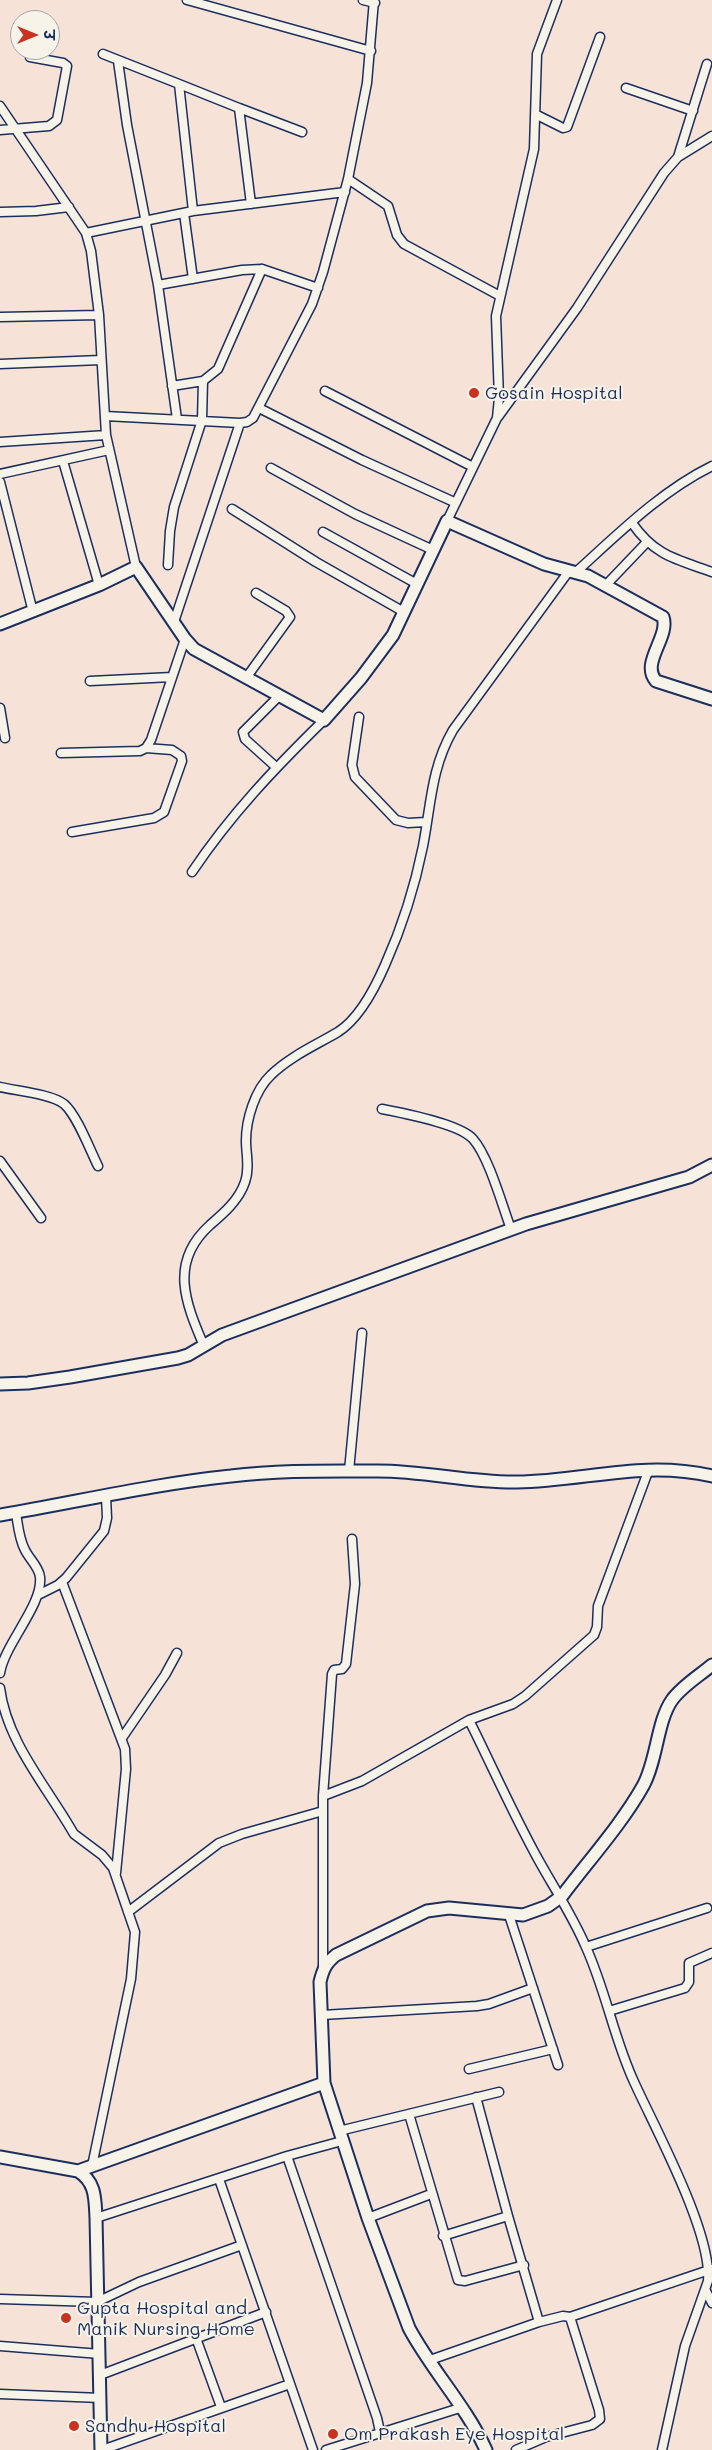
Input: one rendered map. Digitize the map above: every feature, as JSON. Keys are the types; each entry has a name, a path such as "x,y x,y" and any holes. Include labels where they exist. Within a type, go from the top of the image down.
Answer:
{"street":[{"path":"187,0 371,51"},
{"path":"105,416 240,423 247,422 253,418 318,288 345,192 371,51 374,1 363,0"},
{"path":"497,418 499,398 496,328 500,296 534,149 537,115 535,64 558,0"},
{"path":"537,115 563,128 567,127 600,37"},
{"path":"103,54 302,132"},
{"path":"0,130 49,126 58,120 67,66 63,63 46,60"},
{"path":"118,61 127,125 158,285 177,419"},
{"path":"678,157 707,64"},
{"path":"179,84 193,211"},
{"path":"626,88 693,111"},
{"path":"0,106 86,233 91,251 99,315 106,435 136,567 185,639 194,649 324,720"},
{"path":"239,108 252,204"},
{"path":"192,872 232,816 276,767 324,720 380,655 393,635 454,502 497,418 577,308 664,173 678,157 712,136"},
{"path":"348,179 388,206 398,235 404,244 500,296"},
{"path":"86,233 193,211 345,192"},
{"path":"0,212 36,211 69,207"},
{"path":"184,213 193,279"},
{"path":"158,285 242,270 262,269 318,288"},
{"path":"172,386 203,381 218,370 262,269"},
{"path":"0,317 99,315"},
{"path":"0,364 101,360"},
{"path":"168,565 170,531 174,507 202,420 203,381"},
{"path":"325,391 473,467"},
{"path":"259,408 362,460 454,502"},
{"path":"174,622 240,423"},
{"path":"0,442 106,435"},
{"path":"0,474 109,450"},
{"path":"63,461 99,585"},
{"path":"271,468 355,514 433,550"},
{"path":"204,1346 189,1308 185,1289 186,1259 199,1235 226,1211 242,1190 248,1168 247,1126 262,1086 271,1074 338,1032 352,1020 377,983 406,909 420,861 436,767 443,748 453,730 573,571 690,479 711,469"},
{"path":"0,482 33,612"},
{"path":"232,508 316,562 404,612"},
{"path":"447,520 544,564 573,571 663,617 664,625 651,669 652,677 656,682 712,700"},
{"path":"632,523 647,542 659,552 712,572"},
{"path":"323,532 417,584"},
{"path":"605,586 647,542"},
{"path":"0,624 99,585 136,567"},
{"path":"246,678 290,617 286,611 256,593"},
{"path":"146,748 185,639"},
{"path":"90,681 172,677"},
{"path":"276,767 245,739 242,732 280,695"},
{"path":"0,708 5,738"},
{"path":"359,717 352,766 355,777 396,820 408,823 426,822"},
{"path":"61,753 140,751 146,748 172,750 181,756 182,762 164,812 154,818 72,832"},
{"path":"0,1087 48,1098 64,1104 73,1116 98,1166"},
{"path":"382,1109 415,1115 464,1132 472,1138 489,1172 511,1229"},
{"path":"0,1161 41,1218"},
{"path":"0,1384 47,1381 178,1358 222,1335 511,1229 689,1178 712,1165"},
{"path":"349,1471 362,1333"},
{"path":"323,1796 373,1775 469,1720 513,1704 525,1696 594,1634 597,1627 598,1606 649,1469"},
{"path":"0,1516 106,1496 230,1476 395,1471 488,1482 515,1482 649,1469 679,1470 712,1476"},
{"path":"38,1595 62,1582 104,1531 107,1518 106,1496"},
{"path":"0,1673 3,1655 38,1595 40,1577 38,1569 25,1551 16,1513"},
{"path":"352,1539 354,1591 346,1664 342,1669 334,1670 332,1674 323,1796 323,1968 320,1982 324,2083 368,2218 403,2314 418,2345 476,2427 486,2450"},
{"path":"62,1582 122,1738 126,1769 116,1875"},
{"path":"122,1738 165,1675 177,1653"},
{"path":"323,1968 336,1955 427,1910 449,1908 509,1915 537,1911 562,1896 634,1802 651,1769 666,1710 672,1700 712,1665"},
{"path":"0,1688 5,1717 13,1734 74,1834 109,1862 116,1875 120,1894 135,1932 131,1979 92,2166"},
{"path":"469,1720 539,1859 562,1896 586,1947 634,2082 687,2192 707,2254 711,2270 706,2291 685,2346 662,2450"},
{"path":"128,1912 220,1843 242,1834 323,1811"},
{"path":"586,1947 707,1908"},
{"path":"509,1915 558,2065"},
{"path":"609,2011 685,1988 689,1982 688,1963 712,1953"},
{"path":"322,2015 477,2006 489,2004 533,1988"},
{"path":"469,2069 553,2049"},
{"path":"78,2171 324,2083"},
{"path":"96,2218 219,2179 409,2114 499,2092"},
{"path":"476,2097 539,2322"},
{"path":"409,2114 455,2276 461,2281 524,2265"},
{"path":"288,2156 377,2418 380,2432"},
{"path":"0,2157 78,2171 88,2177 92,2185 96,2218 102,2450 290,2384"},
{"path":"219,2179 312,2450"},
{"path":"368,2218 431,2194"},
{"path":"443,2236 508,2216"},
{"path":"0,2299 97,2302 139,2282 242,2245"},
{"path":"430,2360 539,2322 563,2316 570,2317 711,2270"},
{"path":"706,2291 712,2303"},
{"path":"100,2375 266,2312"},
{"path":"516,2450 546,2437 592,2425 600,2419 599,2410 570,2317"},
{"path":"196,2338 221,2407"},
{"path":"0,2346 100,2354"},
{"path":"0,2394 101,2398"},
{"path":"326,2450 462,2407"}],"place":[{"name":"Gosain Hospital","path":"474,393"},
{"name":"Gupta Hospital and Manik Nursing Home","path":"66,2318"},
{"name":"Sandhu Hospital","path":"74,2426"},
{"name":"Om Prakash Eye Hospital","path":"333,2434"}]}
